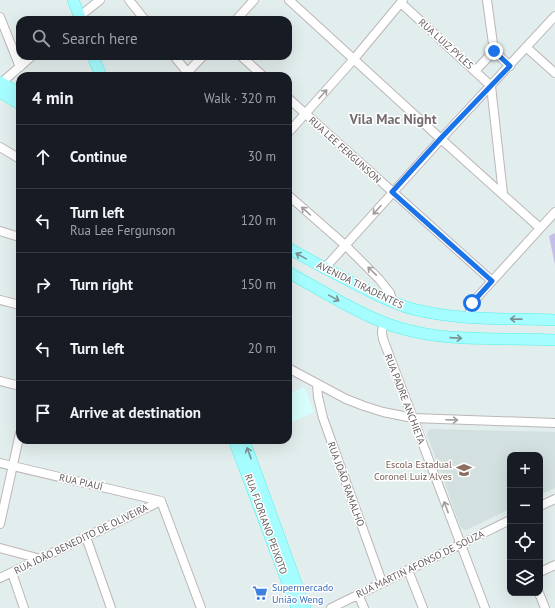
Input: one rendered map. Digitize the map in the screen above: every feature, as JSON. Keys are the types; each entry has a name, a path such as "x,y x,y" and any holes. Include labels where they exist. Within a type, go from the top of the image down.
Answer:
{"main road":[{"path":"73,0 78,16"},
{"path":"95,60 99,72"},
{"path":"0,85 16,92"},
{"path":"0,85 16,100"},
{"name":"AVENIDA TIRADENTES","path":"292,250 324,269 383,298 412,309 435,314 469,317 555,320"},
{"path":"292,274 372,319 400,329 451,337 555,340"},
{"name":"RUA FLORIANO PEIXOTO","path":"236,444 297,608"},
{"name":"RUA FLORIANO PEIXOTO","path":"245,444 305,608"}],"street":[{"path":"82,16 100,0"},
{"path":"129,0 142,16"},
{"path":"289,0 540,228"},
{"path":"487,0 494,51 510,66"},
{"path":"239,16 251,1"},
{"path":"292,129 402,2"},
{"name":"RUA LUIZ PYLES","path":"402,2 491,86"},
{"path":"324,269 441,138 510,66 555,16"},
{"path":"0,17 16,56"},
{"path":"526,48 555,73"},
{"path":"475,71 494,51"},
{"path":"18,60 20,66"},
{"path":"0,85 27,60"},
{"path":"176,60 184,72"},
{"path":"187,72 199,60"},
{"path":"246,60 259,72"},
{"path":"491,86 502,194"},
{"name":"RUA LEE FERGUNSON","path":"292,102 492,281"},
{"path":"0,148 16,157"},
{"path":"292,199 344,245 379,279 390,293 393,302"},
{"path":"469,317 472,303 555,212"},
{"path":"0,231 16,236"},
{"path":"0,300 16,304"},
{"name":"RUA PADRE ANCHIETA","path":"383,323 383,339 485,608"},
{"path":"292,370 346,399 383,412 413,418 555,423"},
{"path":"0,381 16,385"},
{"name":"RUA JOÃO RAMALHO","path":"317,384 320,408 323,418 382,582"},
{"path":"0,524 18,444"},
{"name":"RUA PIAUÍ","path":"0,463 161,500"},
{"path":"543,504 555,498"},
{"path":"161,500 201,608"},
{"name":"RUA JOÃO BENEDITO DE OLIVEIRA","path":"0,578 161,500"},
{"name":"RUA MARTIN AFONSO DE SOUZA","path":"331,608 507,522"},
{"path":"86,537 110,608"},
{"path":"0,548 41,559"},
{"path":"543,571 555,565"},
{"path":"408,570 423,608"},
{"path":"12,573 24,608"},
{"path":"358,594 364,608"},
{"path":"540,596 545,608"}],"shaded area":[{"path":"555,233 555,265 549,236"},
{"path":"304,387 314,412 292,422 292,392"},
{"name":"Escola Estadual Coronel Luiz Alves","path":"430,429 555,432 555,488 543,494 543,452 507,452 507,510 466,530 463,529 460,526 427,434"}],"place":[{"name":"Escola Estadual Coronel Luiz Alves","path":"464,470"},
{"name":"Supermercado União Weng","path":"260,593"}],"district":[{"name":"Vila Mac Night","path":"393,119"}],"route":[{"path":"472,303 492,281 392,192 510,66 494,51"}]}
